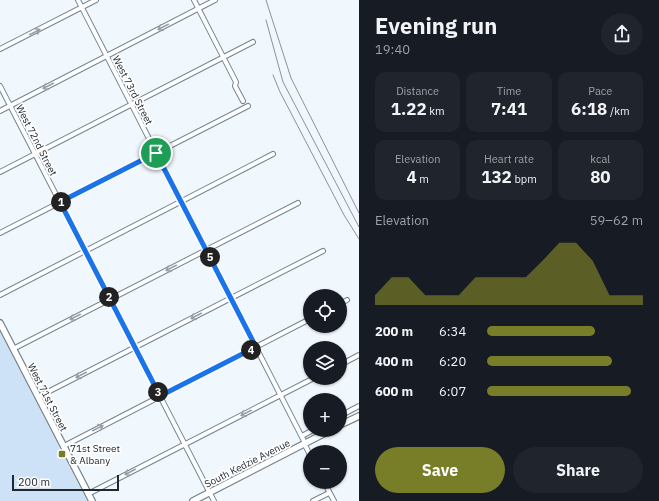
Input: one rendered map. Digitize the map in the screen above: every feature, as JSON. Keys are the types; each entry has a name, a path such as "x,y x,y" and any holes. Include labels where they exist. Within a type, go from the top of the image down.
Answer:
{"main road":[{"name":"West 71st Street","path":"0,323 92,501"},
{"path":"347,422 359,416"},
{"name":"South Kedzie Avenue","path":"193,501 317,437"}],"street":[{"name":"West 73rd Street","path":"78,0 305,443"},
{"path":"0,49 96,0"},
{"path":"194,0 223,57 243,101"},
{"path":"0,110 215,0"},
{"path":"0,172 252,42"},
{"name":"West 72nd Street","path":"0,86 214,501"},
{"path":"0,233 248,106"},
{"path":"0,295 273,154"},
{"path":"13,349 298,203"},
{"path":"38,397 323,251"},
{"path":"64,446 303,323"},
{"path":"347,361 359,355"},
{"path":"88,494 303,384"},
{"path":"347,412 359,406"},
{"path":"327,489 334,501"},
{"path":"313,501 329,493"}],"shaded area":[{"path":"0,332 87,501 0,501"}],"railway":[{"path":"266,0 291,78 359,213"},
{"path":"266,20 283,82 359,227"},
{"path":"273,75 280,92 344,215 359,239"}],"place":[{"name":"71st Street & Albany","path":"62,454"}],"route":[{"path":"156,153 256,347 160,396 60,202 156,153"}]}
